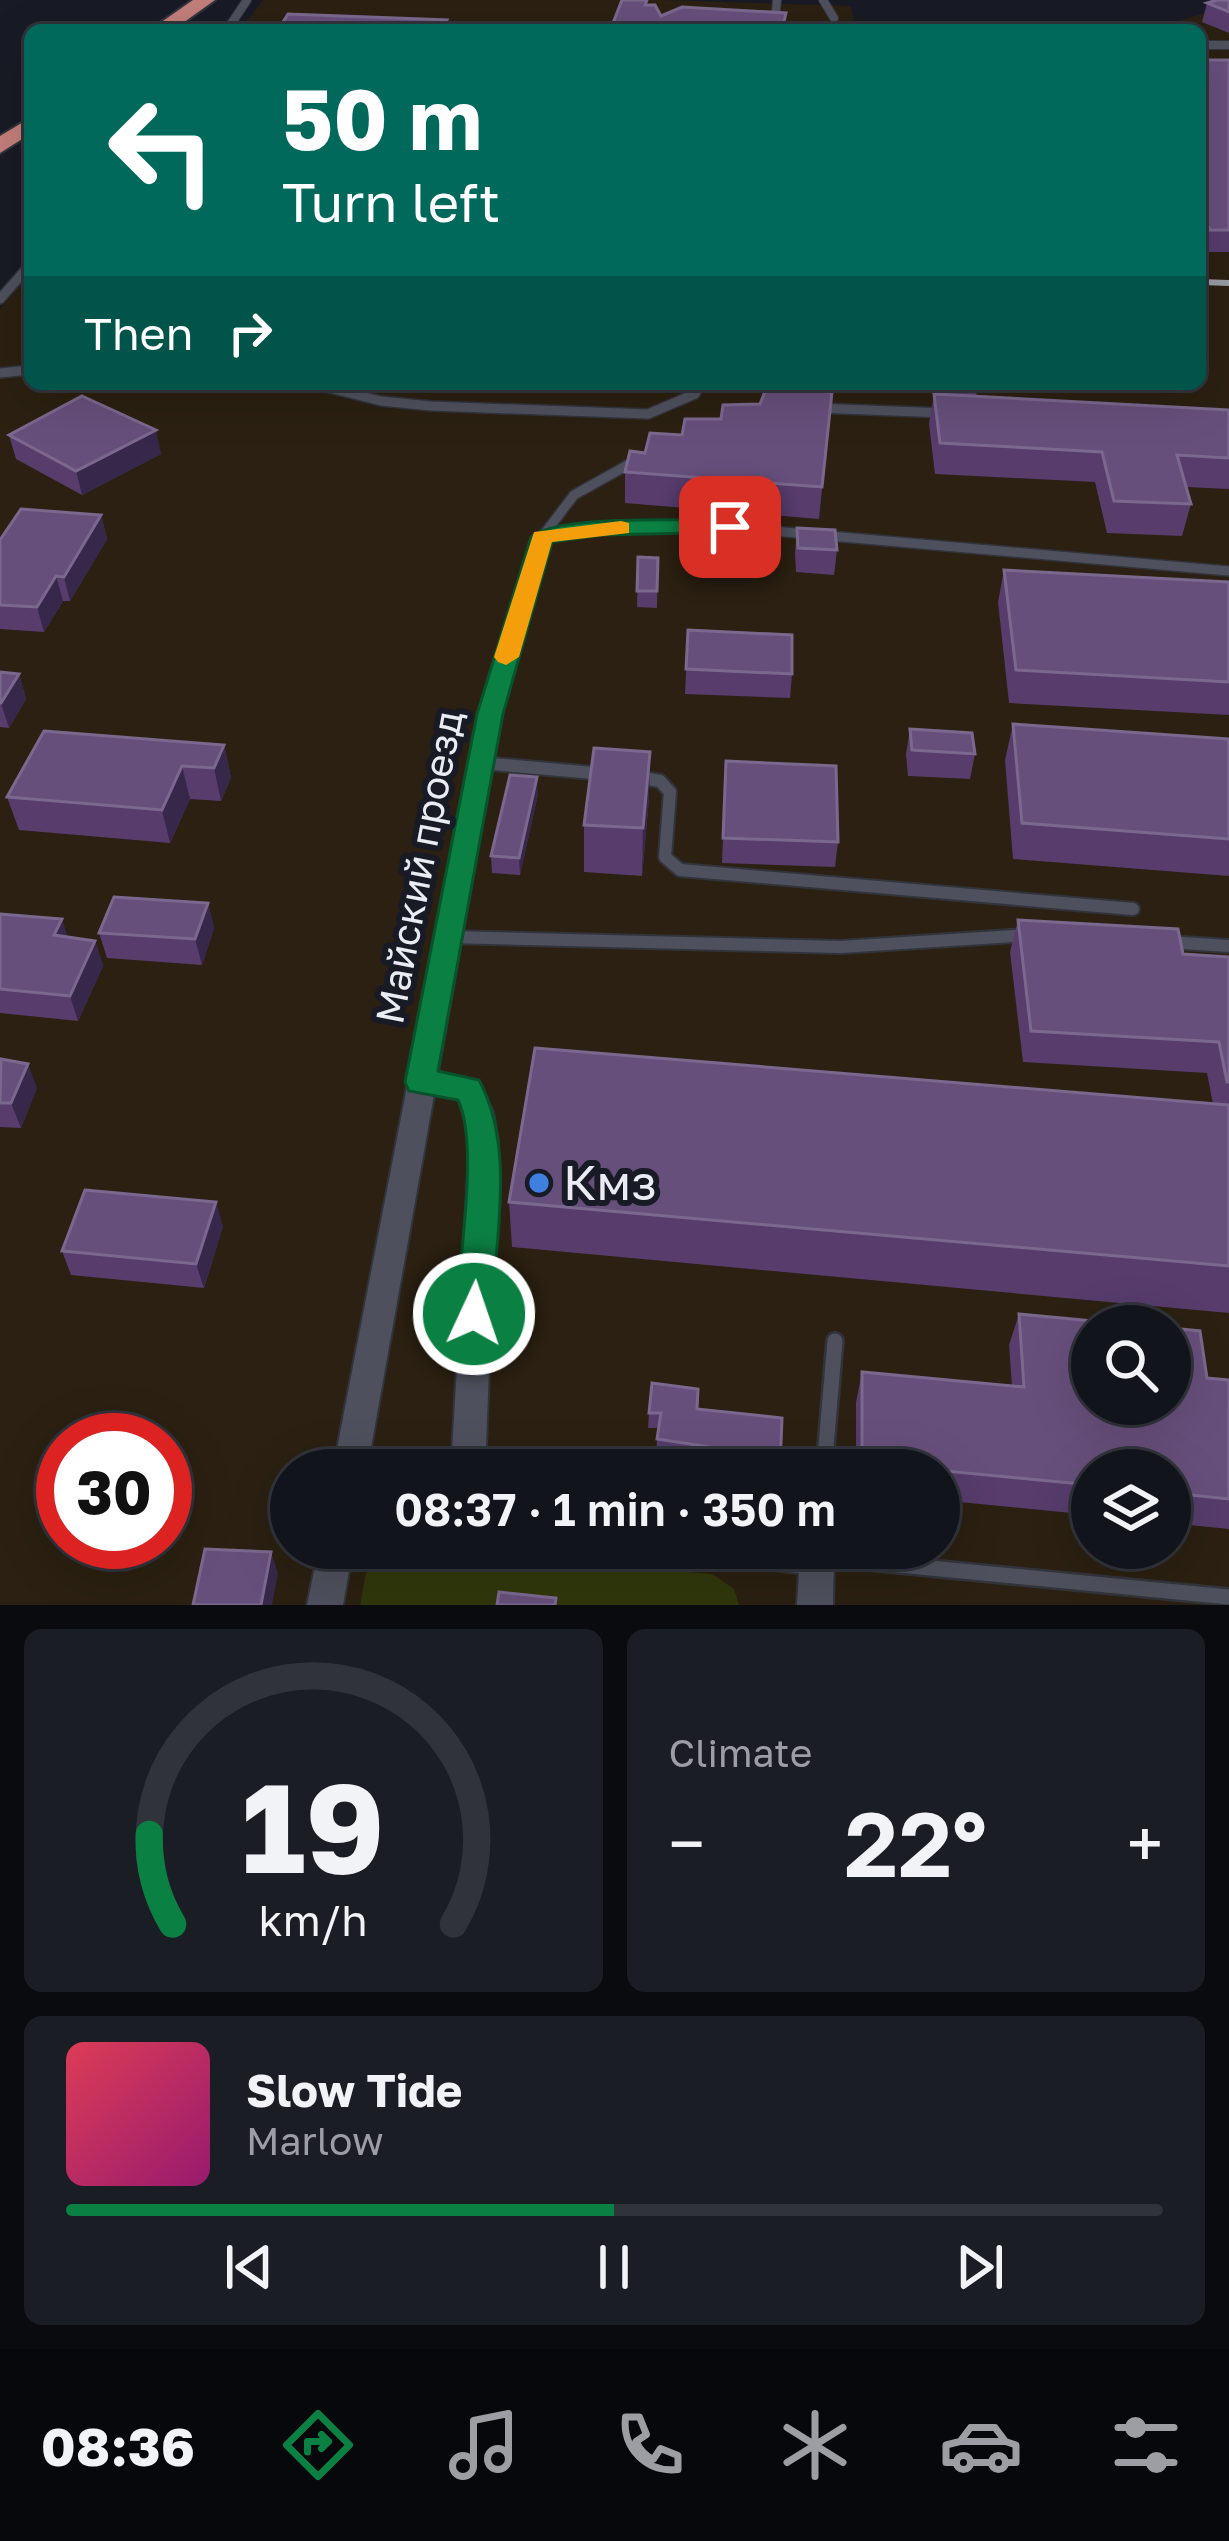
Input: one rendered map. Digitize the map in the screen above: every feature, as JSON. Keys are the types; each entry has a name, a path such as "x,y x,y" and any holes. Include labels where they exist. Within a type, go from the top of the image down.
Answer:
{"highway":[{"path":"165,24 202,0"}],"street":[{"name":"Майский проезд","path":"354,1449 490,714 542,537"},
{"path":"421,1082 468,1089 479,1112 484,1141 469,1449"},
{"path":"326,1605 332,1569"},
{"path":"815,1605 816,1569"}],"lane":[{"path":"752,20 775,22 777,0"},
{"path":"823,0 834,18"},
{"path":"0,299 24,272"},
{"path":"338,390 431,406 648,414 697,390"},
{"path":"802,409 966,414"},
{"path":"542,537 574,495 621,465 657,451"},
{"path":"542,537 602,528 730,527 1229,571"},
{"path":"481,763 660,781 670,792 665,857 680,870 1133,909"},
{"path":"448,937 840,947 1004,933 1049,936"},
{"path":"1161,942 1229,946"},
{"path":"826,1449 835,1342"},
{"path":"960,1568 1229,1597"}],"shaded area":[{"path":"263,0 663,0 851,6 854,24 245,24"},
{"path":"1229,5 1229,1605 0,1605 0,309 24,280 24,390 1206,390 1206,24 1170,24"}],"green space":[{"path":"368,1569 650,1569 712,1574 734,1589 739,1605 360,1605"}],"building":[{"path":"622,0 647,0 645,5 655,5 661,16 682,7 786,13 783,24 613,24"},
{"path":"1229,0 1229,12 1207,3"},
{"path":"288,14 447,20 445,24 282,24"},
{"path":"1206,60 1229,60 1229,230 1210,230 1206,222"},
{"path":"766,390 832,392 822,487 625,472 630,451 645,453 650,433 682,435 685,419 721,419 723,405 760,404"},
{"path":"934,394 1229,410 1229,458 1177,455 1191,504 1114,501 1102,452 940,443"},
{"path":"82,396 156,430 76,471 9,435"},
{"path":"21,509 101,515 64,577 56,576 37,607 0,605 0,540"},
{"path":"797,528 835,530 837,550 798,548"},
{"path":"638,557 658,558 657,591 637,591"},
{"path":"1004,570 1229,582 1229,682 1016,670"},
{"path":"688,630 792,635 792,674 686,669"},
{"path":"0,672 19,674 1,703 0,703"},
{"path":"1013,724 1229,739 1229,839 1022,823"},
{"path":"910,729 972,733 975,754 912,750"},
{"path":"44,731 224,745 214,768 182,766 162,810 7,797"},
{"path":"594,748 650,752 643,828 584,825"},
{"path":"726,761 836,766 838,842 723,838"},
{"path":"510,775 537,777 519,858 491,856"},
{"path":"114,897 208,903 195,939 99,933"},
{"path":"0,914 62,919 54,935 95,941 70,996 0,989"},
{"path":"1018,920 1178,929 1183,954 1229,957 1229,1082 1219,1042 1031,1031"},
{"path":"535,1048 1229,1105 1229,1266 509,1202"},
{"path":"1,1059 28,1064 11,1103 0,1103"},
{"path":"85,1190 216,1202 196,1264 62,1251"},
{"path":"1019,1314 1071,1319 1071,1425 1191,1425 1191,1330 1200,1331 1207,1378 1229,1380 1229,1499 1191,1495 1191,1449 1071,1449 1071,1483 960,1472 960,1449 862,1449 862,1372 1024,1387"},
{"path":"652,1383 698,1389 697,1409 782,1418 781,1449 723,1449 657,1439 661,1413 649,1413"},
{"path":"205,1549 270,1552 261,1605 193,1605"},
{"path":"499,1592 556,1598 555,1605 497,1605"}],"railway":[{"path":"1206,282 1229,283"}],"slow traffic":[{"path":"506,657 542,537 621,528"}],"place":[{"name":"Кмз","path":"539,1183"}],"route":[{"path":"474,1314 484,1141 479,1112 468,1089 421,1082 490,714 542,537 602,528 730,527"}]}
